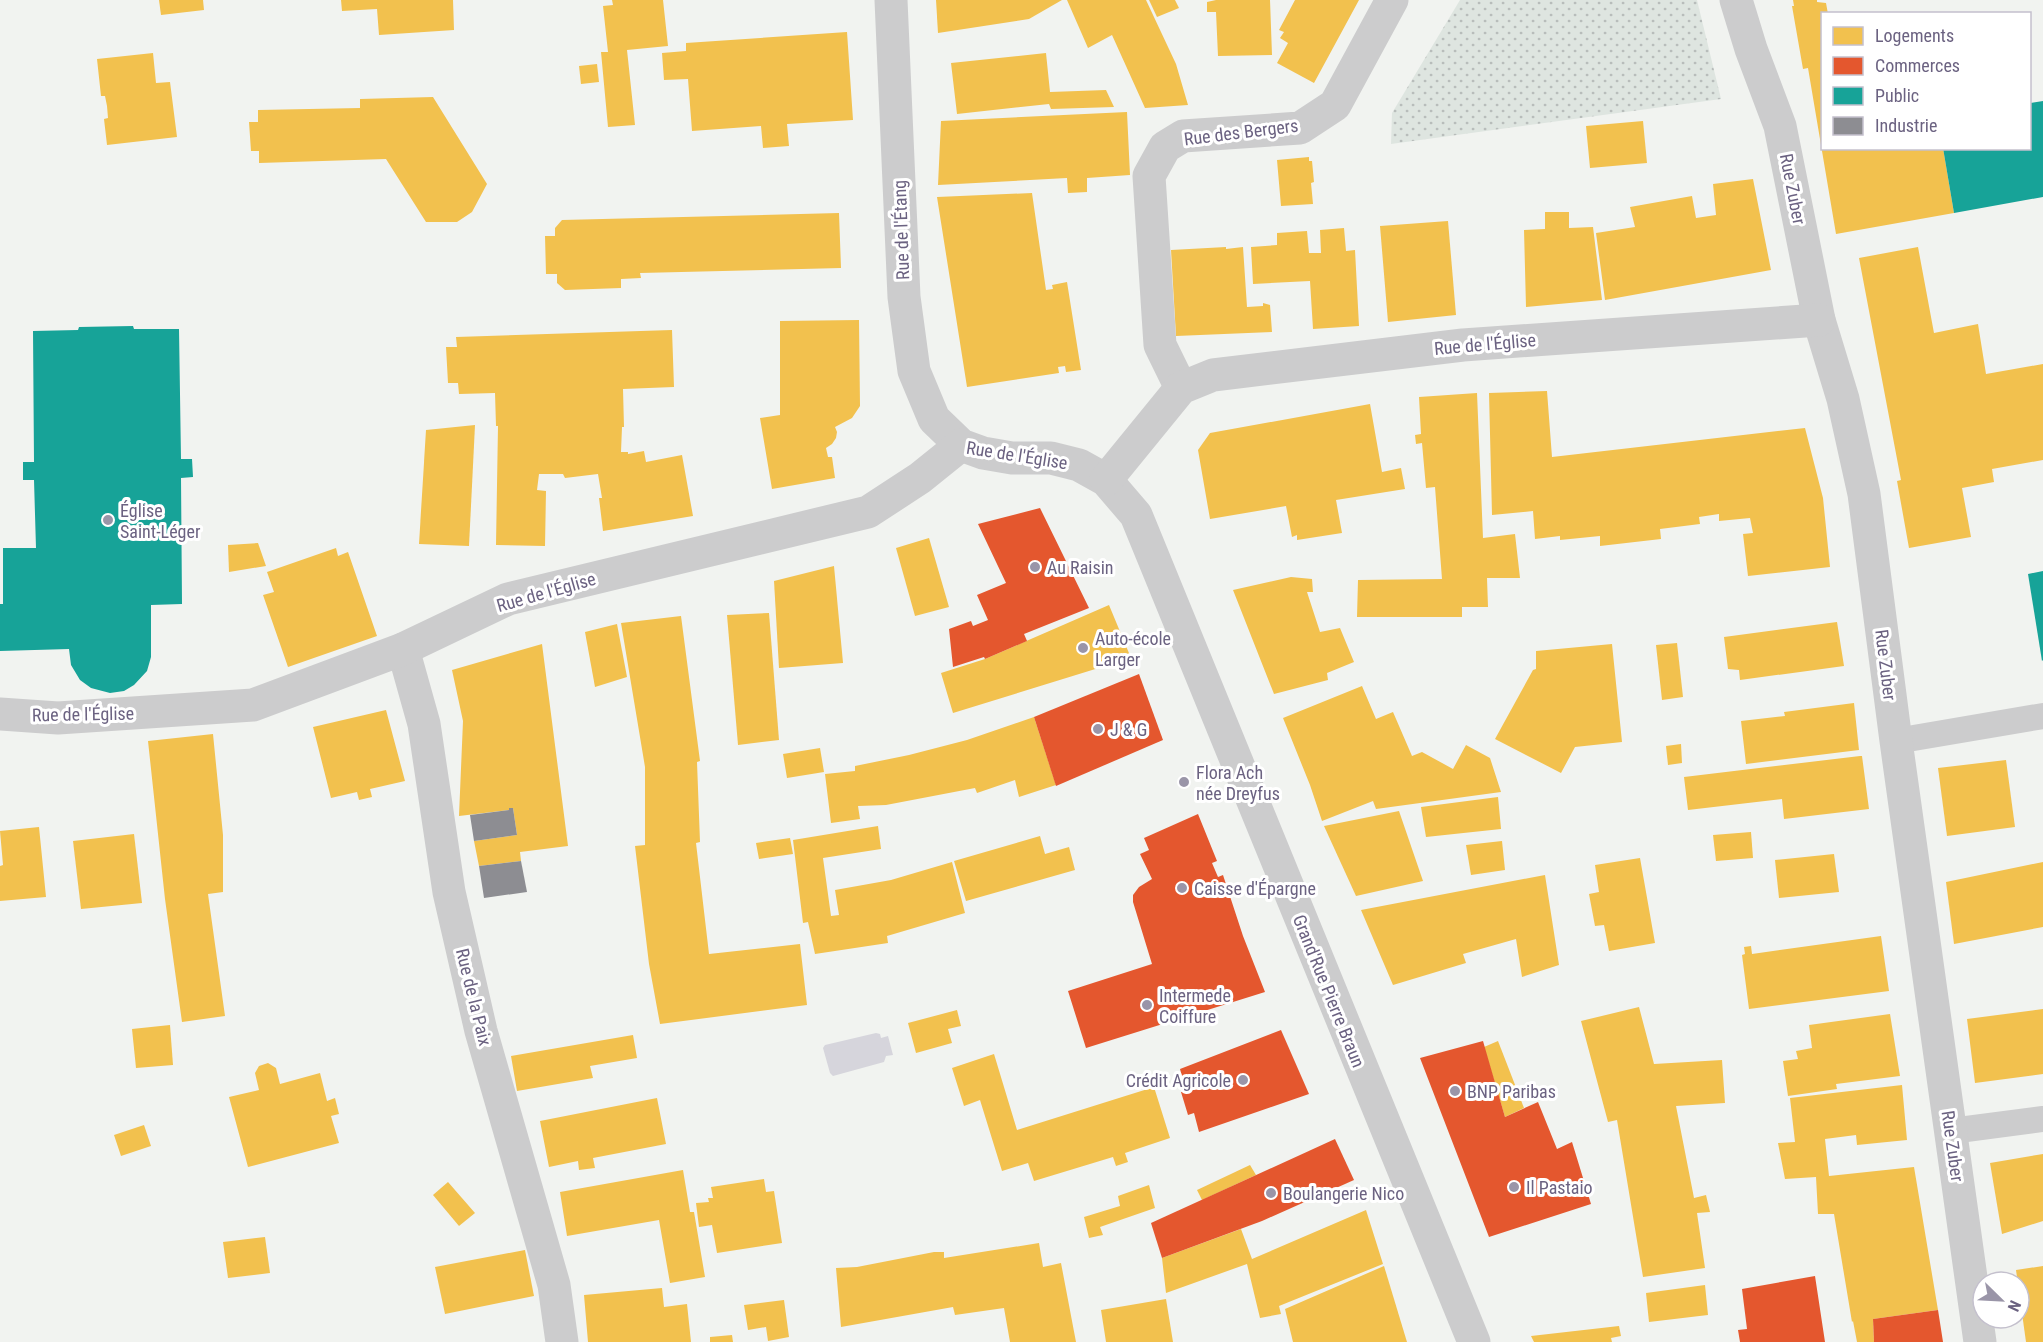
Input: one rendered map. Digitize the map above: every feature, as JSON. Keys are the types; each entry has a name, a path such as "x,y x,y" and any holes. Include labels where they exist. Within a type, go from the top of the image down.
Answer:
{"street":[{"name":"Rue de l'Étang","path":"891,0 904,297 914,371 934,419 961,445"},
{"name":"Rue des Bergers","path":"1181,388 1160,345 1149,176 1165,147 1183,136 1300,128 1335,105 1392,0"},
{"name":"Rue Zuber","path":"1736,0 1751,49 1780,126 1819,320 1843,399 1864,494 1980,1342"},
{"name":"Rue de l'Église","path":"0,714 58,718 253,705 403,649 508,599 868,512 920,478 961,445 983,453 1012,458 1051,458 1079,465 1106,480 1181,388 1213,375 1463,345 1819,320"},
{"name":"Grand'Rue Pierre Braun","path":"1106,480 1136,515 1167,596 1474,1342"},
{"name":"Rue de la Paix","path":"403,649 424,724 449,892 482,1031 554,1285 562,1342"}],"lane":[{"path":"1896,741 2043,716"},
{"path":"1951,1131 2043,1119"}],"shaded area":[{"path":"1460,0 1697,0 1721,99 1391,144 1392,113"},
{"path":"880,1034 881,1038 888,1036 893,1055 886,1056 884,1062 833,1076 830,1073 823,1048 825,1045"}],"building: Logements":[{"path":"159,0 203,0 204,10 161,15"},
{"path":"341,0 453,0 454,30 379,35 377,9 342,11"},
{"path":"612,0 663,0 668,46 627,50 635,125 608,127 601,52 608,52 603,6 613,5"},
{"path":"936,0 1062,0 1029,19 938,33"},
{"path":"1067,0 1146,0 1176,64 1188,105 1145,108 1112,35 1088,48"},
{"path":"1149,0 1175,0 1179,8 1157,17"},
{"path":"1270,0 1272,55 1218,56 1216,12 1207,12 1207,2"},
{"path":"1295,0 1359,0 1314,83 1277,63 1288,43 1280,38 1284,32 1279,30"},
{"path":"1793,0 1817,0 1817,2 1826,3 1828,12 1821,12 1821,145 1808,68 1803,69 1792,6 1794,6"},
{"path":"847,32 853,120 787,124 789,146 763,148 761,126 692,131 688,79 664,80 662,53 686,51 686,43"},
{"path":"153,53 156,83 170,82 177,137 107,145 104,119 108,118 107,106 105,96 101,96 97,59"},
{"path":"1046,53 1050,92 1106,90 1114,107 1051,109 1049,104 957,114 951,63"},
{"path":"597,64 599,82 581,84 579,66"},
{"path":"433,97 487,184 472,212 457,222 426,222 386,159 259,163 259,151 251,151 249,122 258,122 258,110 360,108 360,99"},
{"path":"1127,112 1130,175 1087,178 1087,192 1068,193 1067,178 938,185 941,121"},
{"path":"1643,121 1647,163 1590,168 1586,126"},
{"path":"1822,150 1943,150 1954,213 1836,234"},
{"path":"1309,157 1309,161 1312,161 1314,182 1311,183 1313,204 1281,206 1277,160"},
{"path":"1753,179 1771,270 1605,300 1596,233 1635,227 1630,207 1692,196 1696,218 1716,215 1713,184"},
{"path":"1032,193 1046,290 1053,289 1052,285 1067,282 1081,370 1066,372 1065,366 1058,367 1059,373 967,387 937,197"},
{"path":"1545,212 1569,212 1569,228 1593,227 1602,300 1526,307 1524,230 1545,229"},
{"path":"839,213 841,268 640,273 641,278 621,279 621,288 565,290 557,283 557,274 546,274 545,236 555,236 555,228 562,220"},
{"path":"1448,221 1456,315 1388,322 1380,226"},
{"path":"1344,228 1346,251 1355,250 1359,326 1313,329 1310,281 1253,284 1251,247 1277,245 1277,233 1307,231 1309,253 1321,253 1320,230"},
{"path":"1226,247 1226,249 1243,247 1247,307 1263,306 1263,303 1270,305 1272,332 1176,336 1171,250"},
{"path":"1918,247 1934,333 1978,324 1986,374 2043,364 2043,460 1992,469 1994,482 1962,488 1971,537 1909,548 1897,481 1901,480 1859,258"},
{"path":"859,320 860,406 852,418 835,427 836,438 826,448 828,457 832,457 835,478 772,489 760,418 780,415 780,321"},
{"path":"672,330 674,387 623,389 624,427 622,427 621,452 628,452 628,454 644,451 646,462 682,455 693,516 603,531 599,498 602,498 598,474 565,478 563,474 539,474 537,490 546,491 545,546 496,545 498,426 496,426 495,393 459,394 458,383 448,383 446,347 457,347 456,337"},
{"path":"1547,391 1552,457 1805,428 1823,498 1830,567 1748,576 1743,534 1753,533 1750,518 1719,521 1719,514 1699,517 1700,524 1660,529 1661,539 1600,546 1600,536 1560,540 1560,536 1535,539 1533,511 1492,515 1489,393"},
{"path":"1477,393 1483,538 1515,534 1520,578 1487,578 1488,607 1462,607 1462,617 1357,617 1358,580 1442,579 1435,487 1426,488 1422,443 1416,444 1415,435 1421,434 1419,397"},
{"path":"1370,404 1382,472 1401,468 1405,489 1336,500 1342,533 1297,540 1297,535 1292,537 1286,506 1210,519 1198,450 1210,433"},
{"path":"475,425 469,546 419,544 426,430"},
{"path":"929,538 949,607 915,616 896,548"},
{"path":"258,543 266,566 229,572 228,545"},
{"path":"336,548 338,556 348,552 377,636 288,667 263,595 274,592 267,572"},
{"path":"834,566 843,663 779,668 774,581"},
{"path":"1291,577 1312,579 1313,592 1307,592 1320,632 1340,628 1354,662 1327,673 1328,680 1274,694 1233,590"},
{"path":"1109,605 1131,658 953,713 941,673 985,659"},
{"path":"769,613 779,740 738,745 727,615"},
{"path":"681,616 700,761 697,762 700,842 696,843 709,954 800,944 807,1005 660,1024 649,964 635,846 645,845 645,767 621,623"},
{"path":"1837,622 1844,666 1740,680 1739,670 1728,669 1724,637"},
{"path":"617,624 627,677 595,687 585,632"},
{"path":"1677,643 1683,697 1662,700 1656,645"},
{"path":"542,644 568,846 520,852 521,861 479,866 474,841 517,835 513,808 459,816 463,721 452,670"},
{"path":"1612,644 1622,742 1575,747 1561,773 1495,739 1533,670 1536,669 1536,651"},
{"path":"1362,686 1376,719 1393,712 1412,756 1422,752 1453,769 1466,745 1490,758 1501,792 1376,809 1373,801 1322,821 1283,718"},
{"path":"1854,703 1859,750 1746,764 1741,721 1785,716 1784,712"},
{"path":"386,710 405,781 370,789 372,797 359,800 357,792 331,798 313,727"},
{"path":"1034,717 1056,785 1019,797 1015,780 977,793 975,788 886,805 858,806 860,819 831,823 825,774 855,771 855,766 967,740"},
{"path":"213,734 223,835 223,892 208,894 225,1016 182,1022 165,899 148,741"},
{"path":"1681,744 1682,763 1668,765 1666,746"},
{"path":"820,748 824,772 787,778 783,754"},
{"path":"1862,756 1869,809 1784,819 1782,799 1688,810 1684,777"},
{"path":"2006,760 2015,827 1947,836 1938,768"},
{"path":"1498,797 1501,829 1426,837 1421,807"},
{"path":"1399,811 1423,881 1356,896 1324,826"},
{"path":"878,826 881,849 823,858 831,916 839,915 835,890 891,880 952,862 965,913 887,936 888,943 815,954 808,922 803,923 793,840"},
{"path":"39,827 46,897 0,901 0,866 3,865 0,831"},
{"path":"1751,832 1753,858 1716,861 1713,835"},
{"path":"134,834 142,903 81,909 73,841"},
{"path":"1040,836 1045,854 1069,847 1075,870 966,901 954,861"},
{"path":"790,838 793,854 759,859 756,843"},
{"path":"1502,841 1505,870 1471,875 1466,845"},
{"path":"1834,854 1839,892 1779,898 1775,860"},
{"path":"1640,858 1655,943 1609,951 1604,925 1595,926 1589,894 1599,892 1595,865"},
{"path":"2043,862 2043,927 1954,944 1946,882"},
{"path":"1545,875 1559,965 1522,977 1516,939 1463,954 1466,963 1393,985 1361,910"},
{"path":"1881,936 1889,991 1749,1009 1742,955 1745,954 1744,947 1751,946 1752,954"},
{"path":"1639,1007 1654,1064 1722,1060 1725,1103 1676,1106 1694,1198 1706,1195 1710,1212 1697,1213 1705,1268 1643,1277 1617,1120 1608,1122 1581,1021"},
{"path":"2043,1009 2043,1074 1975,1083 1967,1019"},
{"path":"957,1010 961,1026 948,1029 952,1043 916,1053 908,1023"},
{"path":"1890,1014 1900,1076 1836,1084 1837,1089 1788,1096 1783,1061 1798,1059 1796,1051 1812,1048 1809,1025"},
{"path":"170,1025 173,1065 136,1068 132,1029"},
{"path":"633,1035 637,1058 590,1066 593,1078 517,1091 511,1056"},
{"path":"1498,1041 1524,1108 1505,1117 1484,1047"},
{"path":"994,1054 1017,1130 1154,1087 1170,1138 1125,1153 1128,1162 1116,1166 1113,1157 1034,1181 1028,1163 1002,1171 980,1100 964,1106 952,1068"},
{"path":"268,1063 276,1068 280,1084 320,1073 327,1101 335,1098 339,1114 331,1116 339,1143 248,1167 229,1097 259,1090 255,1073 259,1066"},
{"path":"1902,1085 1907,1140 1857,1145 1856,1135 1825,1139 1829,1176 1914,1167 1938,1310 1873,1319 1874,1342 1857,1342 1834,1214 1818,1214 1816,1177 1785,1179 1778,1143 1795,1142 1790,1098"},
{"path":"657,1098 666,1144 593,1158 595,1168 579,1170 578,1161 549,1167 540,1121"},
{"path":"144,1125 151,1146 121,1156 114,1135"},
{"path":"2043,1154 2043,1221 2002,1234 1990,1163"},
{"path":"1250,1165 1256,1175 1202,1200 1197,1190"},
{"path":"683,1170 690,1212 694,1212 705,1277 670,1283 659,1220 567,1236 560,1192"},
{"path":"764,1179 766,1192 774,1191 782,1243 717,1253 712,1225 699,1227 696,1203 709,1202 708,1198 713,1198 711,1187"},
{"path":"448,1182 475,1213 459,1226 433,1195"},
{"path":"1149,1185 1155,1208 1100,1227 1103,1235 1089,1238 1084,1217 1120,1206 1118,1196"},
{"path":"1366,1210 1383,1264 1279,1306 1281,1314 1260,1318 1247,1264 1166,1293 1162,1258 1241,1229 1252,1259"},
{"path":"265,1237 270,1273 228,1278 223,1242"},
{"path":"1039,1243 1043,1267 1061,1263 1076,1342 1010,1342 1004,1308 955,1315 953,1307 841,1327 836,1268 857,1267 934,1252 944,1252 944,1258"},
{"path":"525,1250 534,1296 445,1314 435,1267"},
{"path":"1384,1266 1407,1342 1293,1342 1285,1309"},
{"path":"2043,1266 2043,1342 2026,1342 2024,1330 2031,1330 2031,1270 2016,1270"},
{"path":"1705,1285 1708,1315 1649,1322 1646,1293"},
{"path":"662,1288 664,1307 687,1304 691,1342 588,1342 584,1295"},
{"path":"1166,1299 1173,1342 1106,1342 1101,1310"},
{"path":"784,1300 789,1337 768,1341 766,1327 748,1330 744,1305"},
{"path":"1619,1326 1621,1336 1611,1338 1612,1342 1534,1342 1531,1336"},
{"path":"732,1335 733,1342 710,1342 710,1337"}],"building: Commerces":[{"path":"1040,508 1089,608 1024,634 1027,641 985,659 984,657 953,667 949,629 971,621 973,626 988,620 977,595 1006,583 978,524"},
{"name":"J & G","path":"1139,674 1163,740 1056,786 1034,717"},
{"path":"1198,814 1217,861 1212,863 1218,877 1223,875 1265,992 1086,1048 1068,991 1152,964 1133,902 1133,895 1139,887 1152,879 1140,854 1149,850 1144,838"},
{"name":"Crédit Agricole","path":"1281,1030 1309,1094 1199,1132 1194,1113 1188,1115 1181,1092 1186,1091 1180,1069"},
{"path":"1483,1041 1505,1117 1538,1102 1557,1149 1572,1142 1591,1204 1489,1237 1420,1058"},
{"name":"Boulangerie Nico","path":"1335,1139 1354,1180 1262,1221 1162,1258 1151,1223"},
{"path":"1815,1276 1825,1342 1740,1342 1738,1330 1747,1329 1742,1289"},
{"path":"1938,1310 1943,1342 1874,1342 1873,1319"}],"building: Public":[{"path":"2043,101 2043,197 1954,213 1943,150 2031,150 2031,103"},
{"name":"Église Saint-Léger","path":"133,326 134,329 179,329 181,459 192,459 193,477 181,478 182,604 151,605 151,657 147,671 134,685 124,691 110,693 91,688 80,680 71,665 69,649 0,651 3,548 36,548 34,480 23,480 23,462 34,462 33,331"},
{"path":"2043,571 2043,660 2042,661 2028,574"}],"building: Industrie":[{"path":"513,808 517,835 474,841 470,815 509,810"},
{"path":"521,861 527,892 484,898 479,866"}],"place":[{"name":"Église Saint-Léger","path":"108,520"},
{"name":"Au Raisin","path":"1035,567"},
{"name":"Auto-école Larger","path":"1083,648"},
{"name":"J & G","path":"1098,729"},
{"name":"Flora Ach née Dreyfus","path":"1184,782"},
{"name":"Caisse d'Épargne","path":"1182,888"},
{"name":"Intermede Coiffure","path":"1147,1005"},
{"name":"Crédit Agricole","path":"1243,1080"},
{"name":"BNP Paribas","path":"1455,1091"},
{"name":"Il Pastaio","path":"1514,1187"},
{"name":"Boulangerie Nico","path":"1271,1193"}]}
